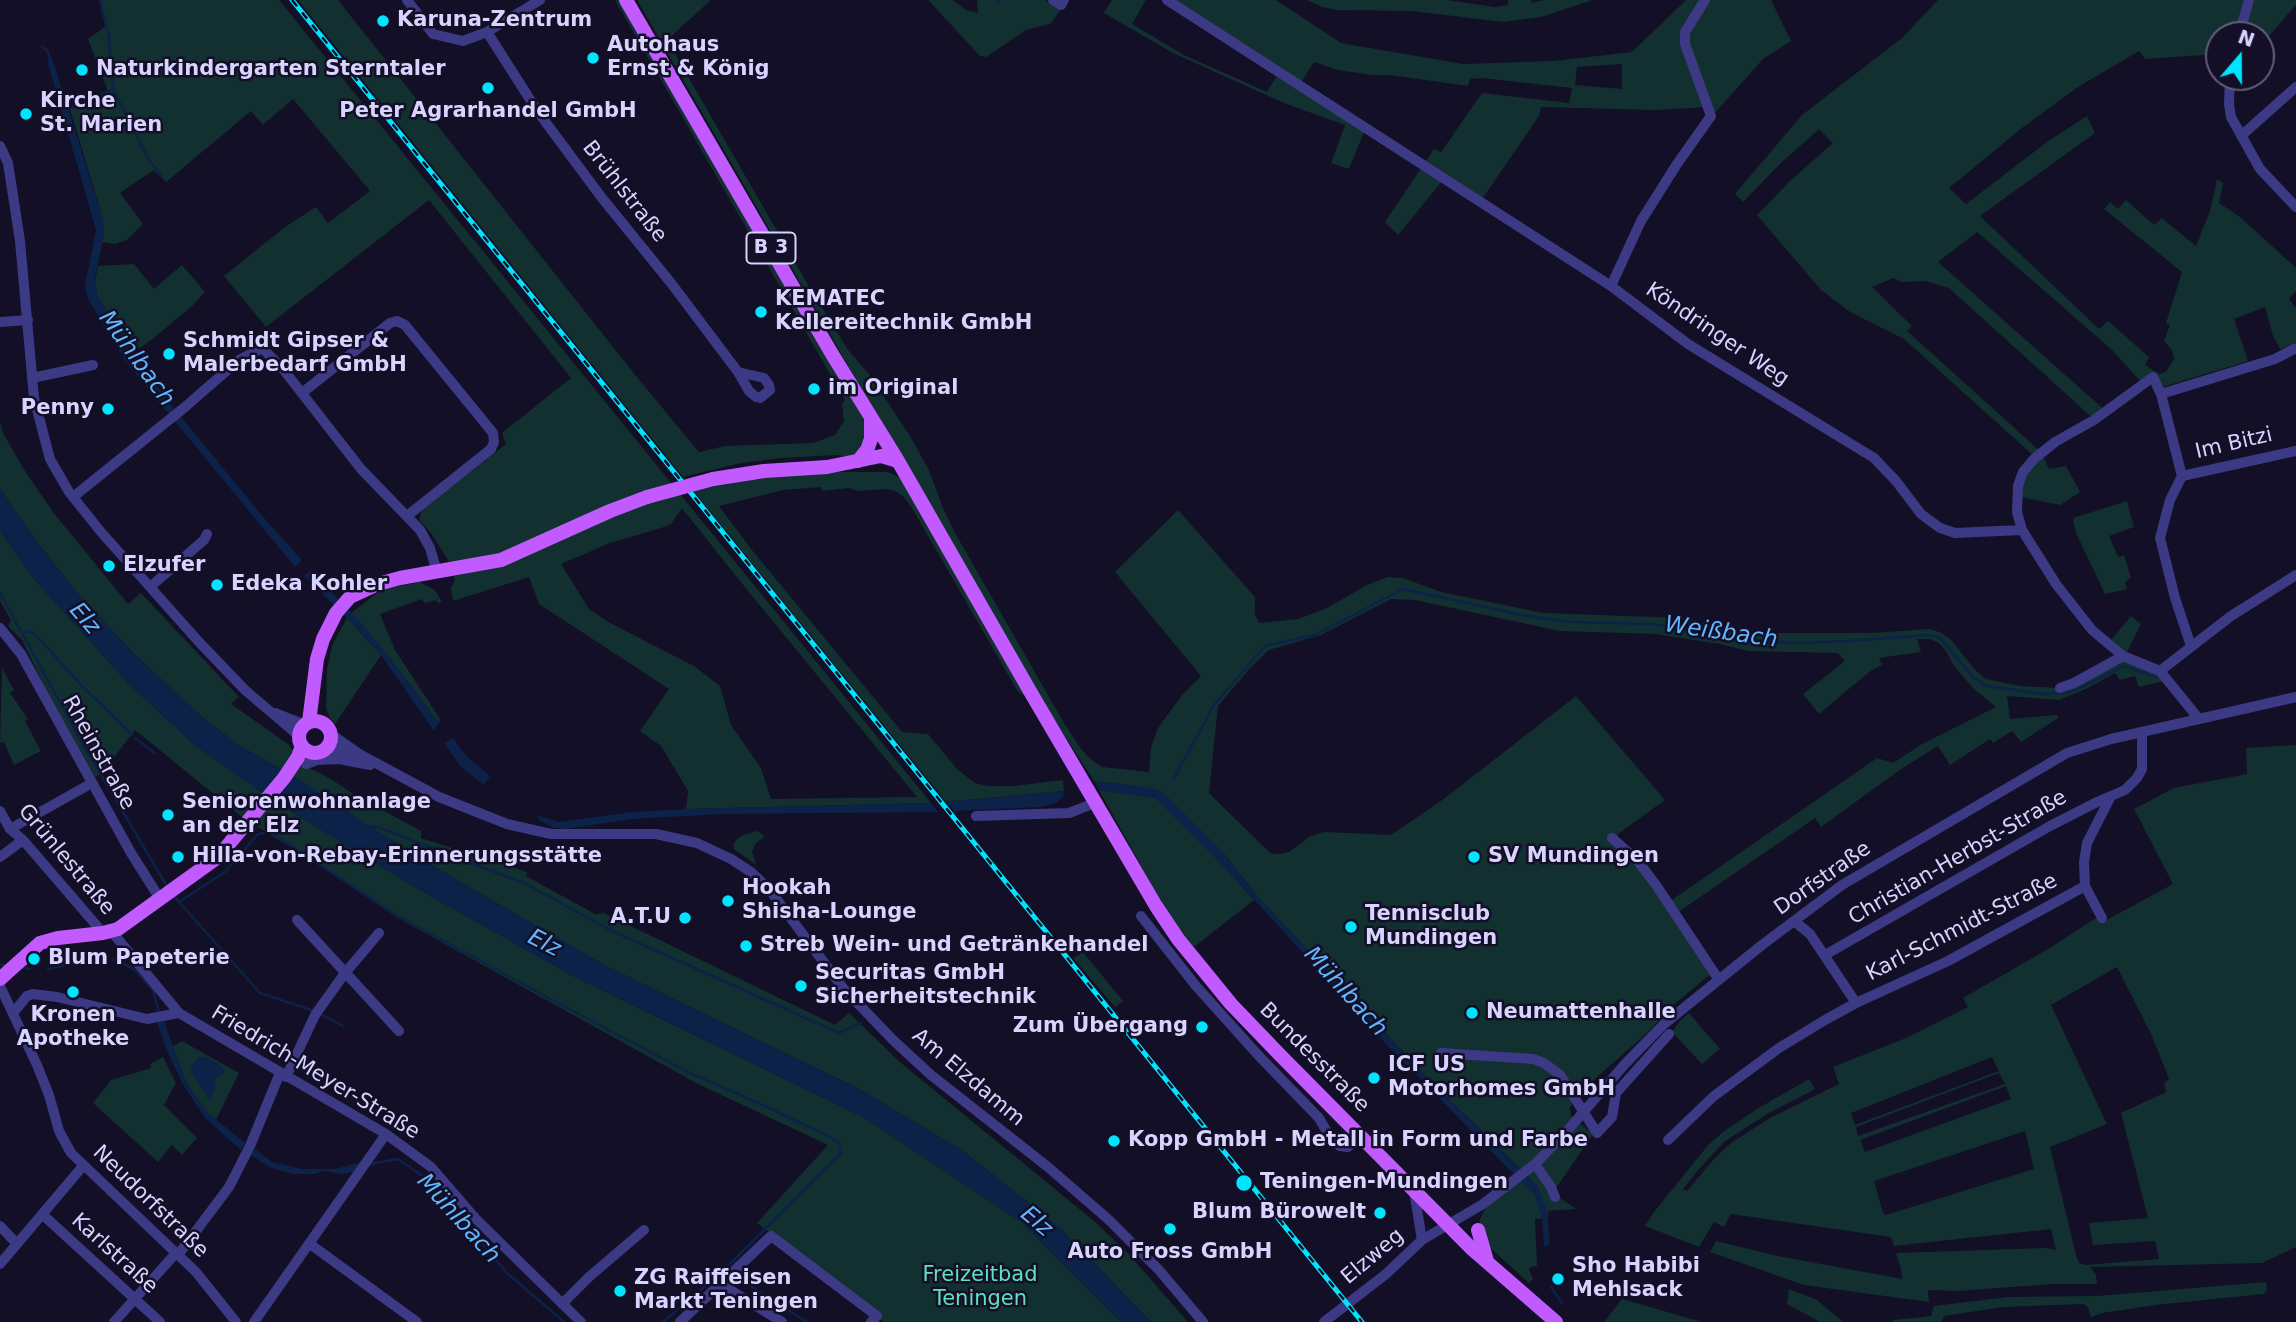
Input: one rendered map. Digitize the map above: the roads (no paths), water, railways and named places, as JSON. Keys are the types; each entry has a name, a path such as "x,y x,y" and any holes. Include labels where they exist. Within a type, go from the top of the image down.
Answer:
{"main road":[{"name":"B 3","path":"626,0 1097,803"},
{"path":"858,461 867,450 871,439 871,417"},
{"path":"0,979 40,943 58,938 107,933 218,858 310,744 320,709 327,644 338,616 362,593 378,584 400,578 501,560 648,497 713,479 764,471 827,467 886,456 898,461"},
{"path":"827,467 865,469 898,461"},
{"name":"Bundesstraße","path":"1097,803 1156,906 1194,960 1240,1014 1448,1224 1556,1322"},
{"path":"1478,1230 1487,1262"}],"street":[{"path":"407,0 433,34 463,41 488,32 522,5 540,0"},
{"path":"1053,0 1061,5 1064,0"},
{"name":"Köndringer Weg","path":"1167,0 1611,286 1688,344 1874,458 1921,514 1940,528 1955,533 2022,530"},
{"path":"1611,286 1641,221 1711,116 1685,44 1685,32 1705,0"},
{"path":"2242,21 2249,0"},
{"name":"Brühlstraße","path":"488,32 538,112 738,372"},
{"path":"2241,136 2296,87"},
{"path":"2229,91 2231,117 2260,169 2296,207"},
{"path":"0,146 8,163 20,241 36,412 50,459 73,497 149,587 234,680 270,712 310,744 361,755 387,769"},
{"path":"0,322 28,320"},
{"path":"302,393 390,323 397,321 405,325 493,433 495,442 491,449 407,516"},
{"path":"73,497 239,360 262,348 270,353 362,468 420,530 430,548 437,572"},
{"path":"2161,394 2275,359 2296,348"},
{"path":"32,378 93,365"},
{"path":"2191,646 2171,585 2160,538 2170,500 2182,476 2161,394 2153,377 2094,420 2054,442 2034,459 2023,472 2016,503 2022,530 2071,604 2092,630 2123,656 2163,676 2199,719"},
{"name":"Im Bitzi","path":"2182,476 2296,451"},
{"path":"149,587 204,540 207,534"},
{"path":"2163,676 2191,646 2231,616 2296,575"},
{"name":"Rheinstraße","path":"0,628 22,654 131,853 167,894"},
{"path":"2060,688 2123,656"},
{"name":"Dorfstraße","path":"1448,1224 1535,1164 1651,1037 1719,980 1843,885 2067,753 2111,739 2296,697"},
{"name":"Karl-Schmidt-Straße","path":"2102,918 2085,886 2084,862 2087,843 2111,796 2125,790 2137,779 2143,759 2142,732"},
{"path":"310,744 317,760 339,759 387,769"},
{"name":"Am Elzdamm","path":"387,769 463,808 531,830 569,835 635,832 656,834 697,843 721,853 751,872 769,889 843,988 893,1040 931,1075 1048,1167 1109,1220 1159,1270 1203,1322"},
{"path":"10,829 92,783"},
{"name":"Christian-Herbst-Straße","path":"1825,955 2050,826 2111,796"},
{"path":"976,816 1069,813 1097,803"},
{"name":"Grünlestraße","path":"0,811 10,829 107,933"},
{"path":"1612,838 1637,860 1656,885 1719,980"},
{"path":"0,857 23,840"},
{"name":"Karl-Schmidt-Straße","path":"1668,1140 1714,1096 1779,1048 1856,1003 1948,961 2085,886"},
{"path":"1141,916 1196,986 1319,1118 1332,1141 1348,1147 1360,1135"},
{"path":"297,920 399,1031"},
{"name":"Karl-Schmidt-Straße","path":"1794,921 1810,934 1856,1003"},
{"name":"Friedrich-Meyer-Straße","path":"107,933 179,1013 386,1134 431,1167 476,1219 581,1322"},
{"path":"114,1322 176,1253 181,1251 229,1187 283,1075 317,1013 345,973 379,933"},
{"name":"Neudorfstraße","path":"0,986 49,1095 59,1131 71,1153 176,1253 210,1288 236,1322"},
{"path":"13,1013 27,996 33,994 57,997 147,1019 179,1013"},
{"path":"1441,1053 1533,1059 1544,1063 1560,1075 1597,1133 1612,1117 1616,1093 1669,1034"},
{"path":"254,1322 386,1134"},
{"path":"1535,1164 1555,1197"},
{"path":"0,1265 83,1166"},
{"path":"1414,1189 1422,1240"},
{"path":"1478,1230 1482,1203"},
{"name":"Karlstraße","path":"42,1214 160,1322"},
{"name":"Elzweg","path":"1324,1322 1386,1274 1422,1240 1448,1224"},
{"path":"0,1226 17,1244"},
{"path":"562,1304 644,1230"},
{"path":"680,1322 771,1236 877,1316 872,1322"},
{"path":"310,1244 417,1322"},
{"path":"723,1280 782,1322"}],"water":[{"path":"52,58 103,219 104,235 95,278 97,295 132,353 172,406 302,560 295,567 124,359 87,297 85,286 96,230 47,60"},
{"name":"Elz","path":"0,489 78,594 136,656 201,716 238,745 295,777 455,879 606,966 861,1090 963,1151 1059,1227 1151,1322 1121,1322 1020,1221 863,1117 573,976 413,886 273,800 196,746 129,684 35,580 0,531"},
{"path":"311,570 389,657 439,723 434,731 381,655 304,576"},
{"path":"453,738 466,756 490,776 484,785 461,767 444,743"},
{"path":"1094,781 1151,788 1162,792 1226,856 1257,896 1433,1084 1537,1185 1547,1211 1550,1245 1544,1246 1542,1218 1535,1196 1386,1044 1219,861 1156,798 1099,790"},
{"path":"1064,791 1063,797 1056,803 1040,807 954,811 946,802"},
{"path":"931,803 938,812 721,814 632,819 566,829 554,828 533,814 559,822 632,812 686,809"},
{"path":"164,1021 186,1082 206,1111 245,1143 241,1150 205,1118 182,1083 157,1022"},
{"path":"198,1057 206,1057 225,1072 214,1079 216,1087 210,1101 192,1073 191,1067"},
{"path":"255,1149 272,1162 302,1169 335,1169 360,1162 354,1172 293,1174 269,1167 251,1155"}],"waterway":[{"path":"100,0 109,38 113,89 149,160 162,176"},
{"path":"996,0 999,3"},
{"name":"Mühlbach","path":"42,47 47,50 51,61"},
{"path":"68,110 113,89"},
{"name":"Weißbach","path":"1173,780 1214,705 1265,646 1315,635 1403,589 1526,616 1574,622 1652,624 1737,639 1797,643 1929,635 1939,637 1973,677 1986,686 2044,694 2076,690 2124,666 2160,677"},
{"path":"0,593 85,748 168,888"},
{"path":"22,633 29,631 35,634 81,685 132,735"},
{"path":"135,738 155,753"},
{"path":"366,826 378,827 526,884 610,930 839,1033 861,1023"},
{"path":"175,896 179,902 225,872 258,834 270,832 398,916 690,1073 839,1143 841,1153 725,1269"},
{"path":"179,902 260,993 314,1011"},
{"name":"Mühlbach","path":"113,960 135,970 153,990 159,1013"},
{"name":"Mühlbach","path":"48,969 78,962"},
{"name":"Mühlbach","path":"23,968 30,969"},
{"path":"320,1014 343,1026"},
{"name":"Mühlbach","path":"370,1164 398,1159 427,1179 507,1273 564,1322"},
{"name":"Mühlbach","path":"663,1322 725,1269"},
{"name":"Mühlbach","path":"733,1275 807,1322"},
{"name":"Mühlbach","path":"1551,1287 1562,1303"}],"railway":[{"path":"292,0 1362,1322"}],"place":[{"name":"Karuna-Zentrum","path":"383,21"},
{"name":"Autohaus Ernst & König","path":"593,58"},
{"name":"Naturkindergarten Sterntaler","path":"82,70"},
{"name":"Peter Agrarhandel GmbH","path":"488,88"},
{"name":"Kirche St. Marien","path":"26,114"},
{"name":"KEMATEC Kellereitechnik GmbH","path":"761,312"},
{"name":"Schmidt Gipser & Malerbedarf GmbH","path":"169,354"},
{"name":"im Original","path":"814,389"},
{"name":"Penny","path":"108,409"},
{"name":"Elzufer","path":"109,566"},
{"name":"Edeka Kohler","path":"217,585"},
{"name":"Seniorenwohnanlage an der Elz","path":"168,815"},
{"name":"Hilla-von-Rebay-Erinnerungsstätte","path":"178,857"},
{"name":"SV Mundingen","path":"1474,857"},
{"name":"Hookah Shisha-Lounge","path":"728,901"},
{"name":"A.T.U","path":"685,918"},
{"name":"Tennisclub Mundingen","path":"1351,927"},
{"name":"Streb Wein- und Getränkehandel","path":"746,946"},
{"name":"Blum Papeterie","path":"34,959"},
{"name":"Securitas GmbH Sicherheitstechnik","path":"801,986"},
{"name":"Kronen Apotheke","path":"73,992"},
{"name":"Neumattenhalle","path":"1472,1013"},
{"name":"Zum Übergang","path":"1202,1027"},
{"name":"ICF US Motorhomes GmbH","path":"1374,1078"},
{"name":"Kopp GmbH - Metall in Form und Farbe","path":"1114,1141"},
{"name":"Teningen-Mundingen","path":"1244,1183"},
{"name":"Blum Bürowelt","path":"1380,1213"},
{"name":"Auto Fross GmbH","path":"1170,1229"},
{"name":"Sho Habibi Mehlsack","path":"1558,1279"},
{"name":"ZG Raiffeisen Markt Teningen","path":"620,1291"}],"park label":[{"name":"Freizeitbad Teningen","path":"980,1288"}]}
